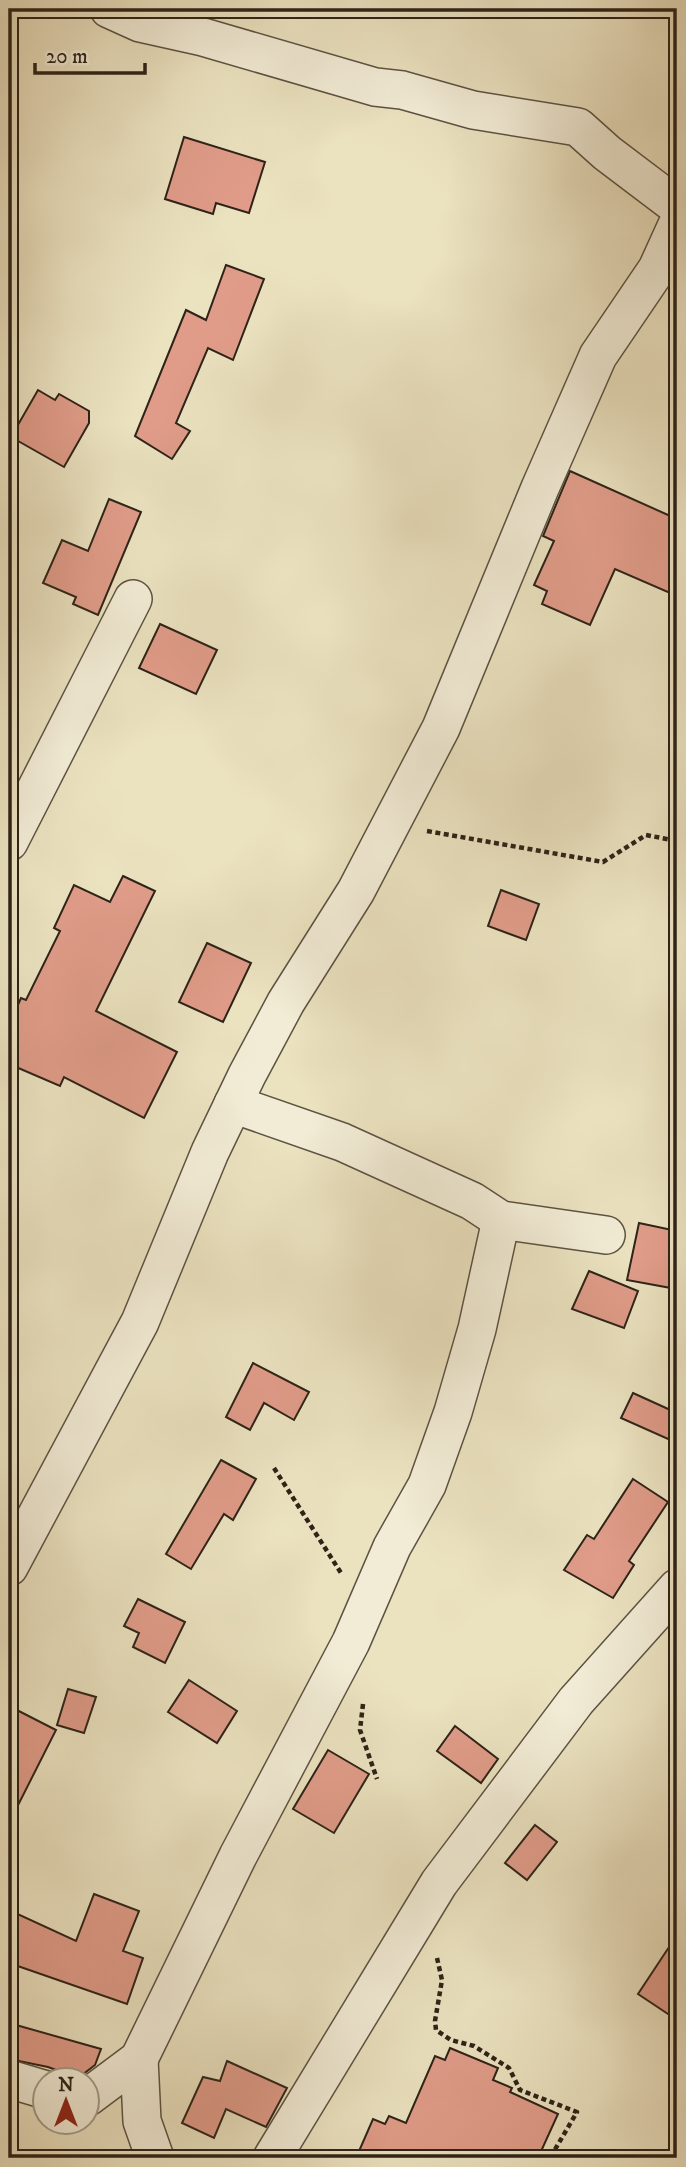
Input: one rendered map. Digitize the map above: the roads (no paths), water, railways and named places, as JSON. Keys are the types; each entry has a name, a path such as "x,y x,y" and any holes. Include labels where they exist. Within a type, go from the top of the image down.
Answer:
{"street":[{"path":"108,9 140,23 203,37 375,87 402,90 473,110 578,127 607,153 677,206"},
{"path":"9,1567 140,1322 210,1152 233,1104 286,1002 356,891 441,728 540,488 598,356 657,269 677,225"},
{"path":"9,842 133,599"},
{"path":"233,1104 342,1142 472,1201 501,1220 606,1235"},
{"path":"102,2087 139,2059 238,1856 351,1642 392,1547 427,1485 453,1412 477,1329 501,1220"},
{"path":"272,2158 439,1883 576,1701 677,1588"},
{"path":"139,2059 142,2121 155,2158"},
{"path":"9,2079 32,2086"}]}
